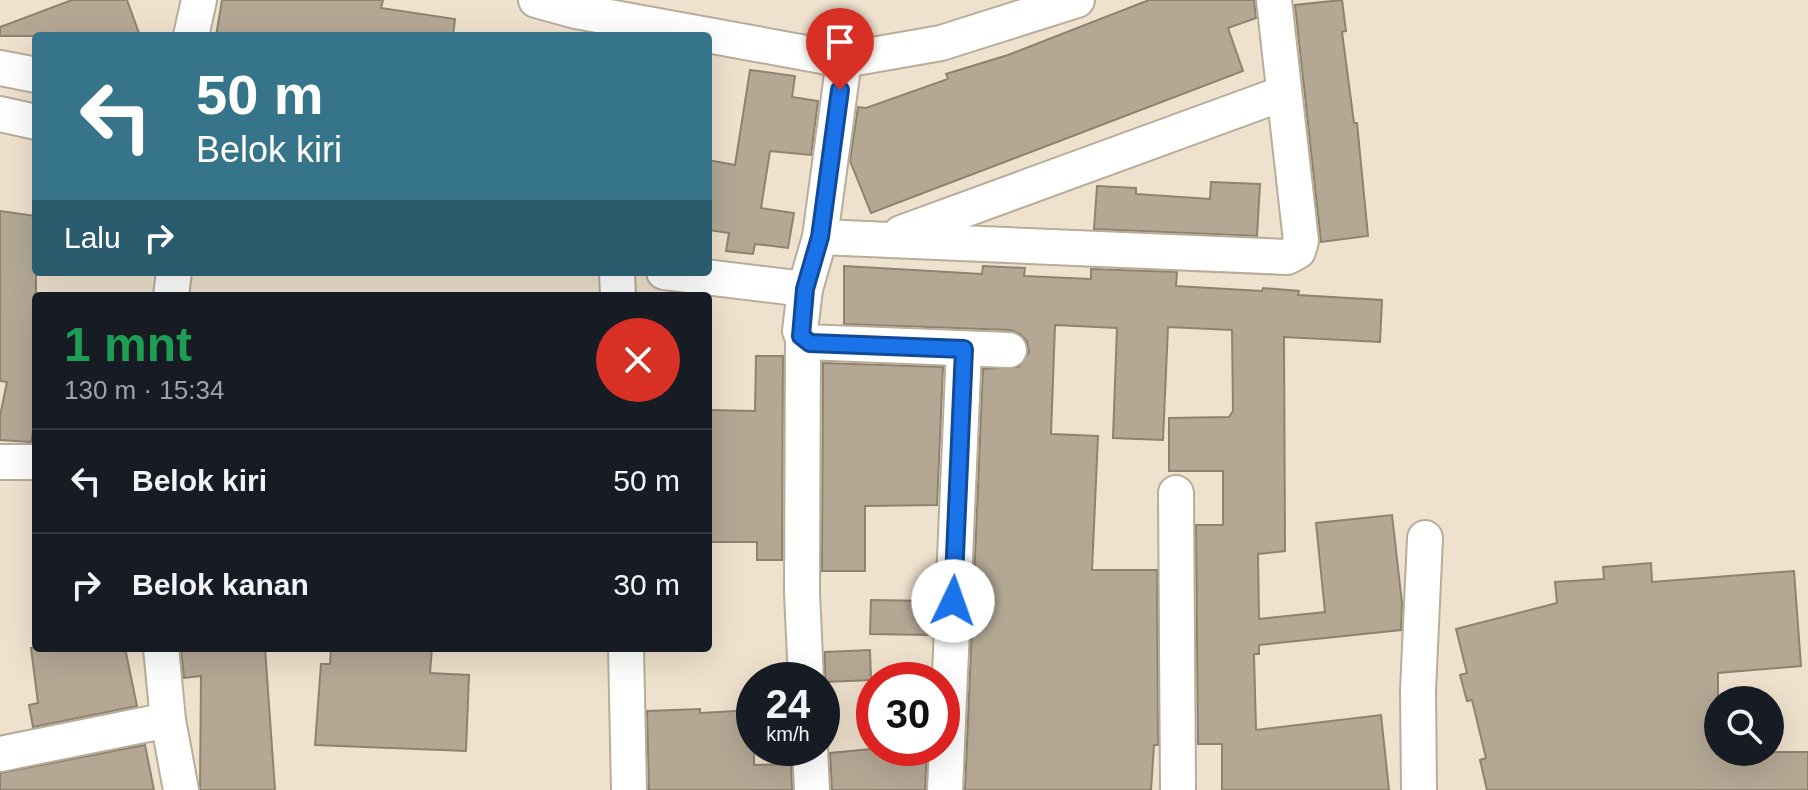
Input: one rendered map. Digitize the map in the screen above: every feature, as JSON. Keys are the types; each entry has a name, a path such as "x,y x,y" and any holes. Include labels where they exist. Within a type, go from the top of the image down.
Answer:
{"street":[{"path":"536,0 576,11 691,32"},
{"path":"712,36 844,60 941,43 1077,0"},
{"path":"820,237 1287,257 1298,251 1301,241 1274,0"},
{"path":"805,662 802,578 803,339 800,331 805,289 820,237 844,60"},
{"path":"0,68 32,74"},
{"path":"888,238 1284,93"},
{"path":"0,114 32,121"},
{"path":"697,276 805,289"},
{"path":"803,339 810,343 1009,350"},
{"path":"945,790 964,349"},
{"path":"0,462 32,462"},
{"path":"1176,493 1178,790"},
{"path":"1419,790 1418,690 1425,538"},
{"path":"161,652 168,720 181,790"},
{"path":"626,652 629,790"},
{"path":"0,754 168,720"},
{"path":"811,766 812,790"}],"building":[{"path":"72,0 127,0 139,32 32,32 32,36 0,36 0,27"},
{"path":"222,0 383,0 381,8 455,19 453,32 217,32"},
{"path":"1149,0 1254,0 1256,18 1228,28 1243,71 871,213 850,161 858,107 866,108 948,79 946,74 1008,55"},
{"path":"1342,0 1346,31 1342,32 1354,123 1357,123 1368,236 1321,242 1295,5"},
{"path":"750,70 795,76 792,97 818,101 811,155 770,151 761,208 794,213 788,248 755,244 753,254 726,251 729,233 712,231 712,161 735,165"},
{"path":"1211,182 1260,184 1257,236 1094,229 1097,186 1136,188 1136,194 1210,199"},
{"path":"0,211 32,215 32,276 36,276 36,292 32,292 31,442 0,440 0,416 7,382 0,381"},
{"path":"844,266 982,274 983,266 1025,268 1024,276 1091,279 1091,269 1177,272 1176,286 1262,291 1263,288 1299,291 1298,295 1382,300 1380,342 1284,337 1285,551 1258,554 1259,619 1325,612 1316,523 1392,515 1402,603 1401,630 1259,645 1259,654 1254,654 1256,730 1381,715 1389,790 1222,790 1222,744 1198,744 1196,525 1223,525 1223,471 1169,471 1169,418 1229,417 1233,411 1232,330 1168,327 1163,440 1113,438 1117,328 1055,325 1051,434 1098,436 1092,570 1157,570 1158,745 1154,745 1151,790 965,790 983,369 1019,367 1029,352 1027,341 1010,330 844,324"},
{"path":"756,356 783,356 782,560 757,560 757,542 712,542 712,410 755,411"},
{"path":"823,363 943,367 937,505 865,506 865,571 822,571"},
{"path":"1651,563 1652,582 1794,571 1801,666 1718,673 1718,686 1704,686 1704,766 1784,766 1784,752 1808,752 1808,790 1487,790 1480,760 1486,758 1472,700 1467,701 1460,675 1467,673 1456,629 1557,603 1555,582 1604,579 1603,567"},
{"path":"871,600 933,601 932,635 870,634"},
{"path":"31,648 32,652 126,652 137,706 33,727 29,705 38,703"},
{"path":"870,650 870,662 856,662 856,681 840,681 840,662 825,662 825,652"},
{"path":"181,652 265,652 275,790 200,790 201,676 184,678"},
{"path":"331,652 432,652 430,673 469,675 466,751 315,745 321,664 330,664"},
{"path":"647,711 736,711 736,766 791,766 792,790 649,790"},
{"path":"145,745 154,790 0,790 0,773"},
{"path":"856,750 856,766 926,766 925,790 832,790 831,766 840,766 840,752"}],"route":[{"path":"840,90 820,237 805,289 801,336 810,343 964,349 953,601"}]}
